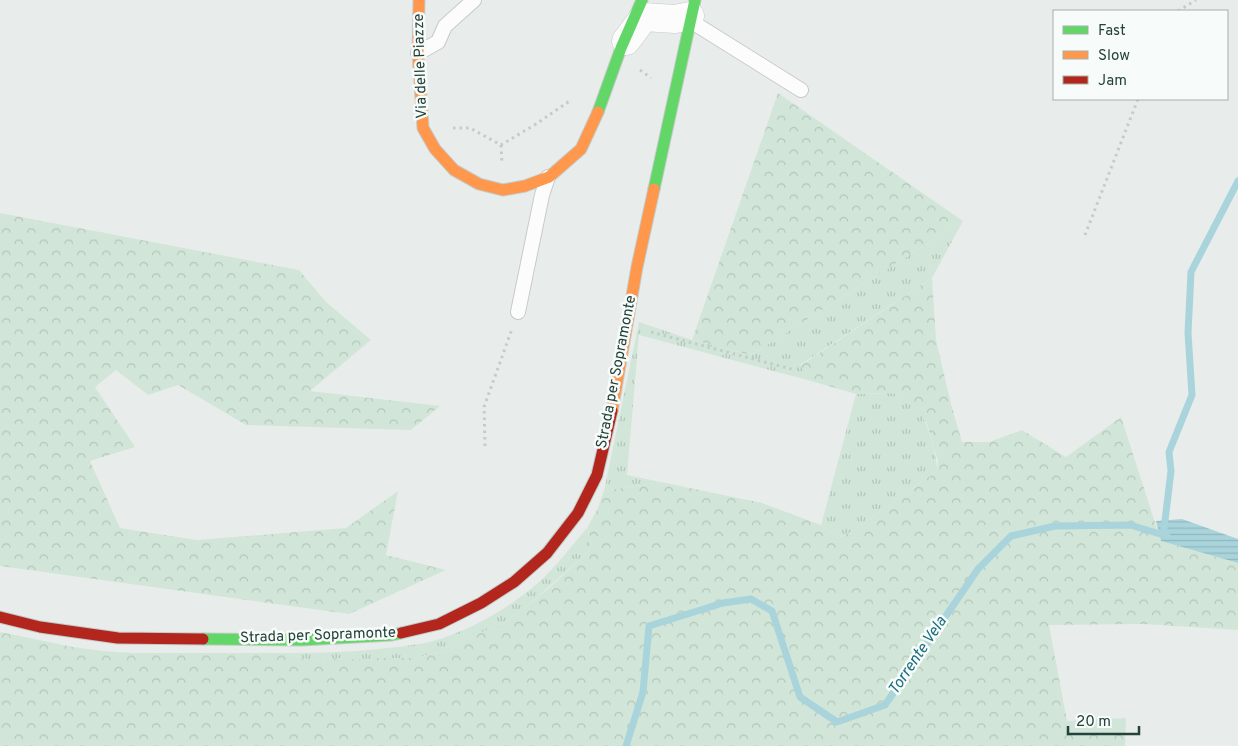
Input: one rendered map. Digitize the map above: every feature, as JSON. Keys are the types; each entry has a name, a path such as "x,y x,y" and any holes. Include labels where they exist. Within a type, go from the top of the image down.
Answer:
{"main road":[{"name":"Via delle Piazze","path":"419,0 418,53 423,128 435,149 454,170 479,184 503,190 524,186 549,177 581,149 598,111 628,58 642,0"},
{"name":"Strada per Sopramonte","path":"0,617 40,627 118,638 302,640 392,636 439,624 481,603 514,582 547,553 578,513 596,475 610,424 637,267 692,12"}],"street":[{"name":"Via delle Piazze","path":"628,58 644,16 675,19 692,12"}],"lane":[{"path":"418,53 438,42 445,26 474,0"},
{"path":"692,12 801,90"},
{"path":"518,312 542,195 549,177"}],"path":[{"path":"1180,10 1196,0"},
{"path":"628,58 652,78"},
{"path":"470,128 501,145 571,100"},
{"path":"1084,235 1138,100"},
{"path":"485,446 484,407 518,312"},
{"path":"627,325 795,370"}],"green space":[{"path":"778,93 963,221 751,355 692,340"},
{"path":"0,213 299,270 326,302 371,340 310,391 440,406 411,430 246,425 178,385 148,395 116,370 95,387 135,447 90,461 120,528 197,540 346,528 398,491 386,555 446,570 349,614 0,566"},
{"path":"963,221 932,278 800,365 811,381 639,335 627,475 661,482 604,491 639,322 692,340 751,355"},
{"path":"932,278 936,340 962,442 989,442 1022,430 1066,457 1121,417 1161,541 1238,563 1238,630 1143,624 1049,625 1067,721 1126,718 1125,746 0,746 0,632 102,651 134,653 289,653 301,658 320,661 342,658 363,660 412,658 449,651 475,635 502,624 524,609 550,587 589,551 591,539 587,528 597,510 604,491 661,482 762,503 821,525 838,538 853,531 937,471 938,461 927,424 912,402 894,393 856,394 811,381 800,366"},
{"path":"894,393 912,401 922,414 933,445 937,471 853,531 838,538 821,525 856,394"},
{"path":"587,528 591,539 589,551 524,609 502,624 475,635 449,651 412,658 404,692 342,658 320,661 301,658 289,653 351,651 410,645 433,641 461,631 489,617 527,592 552,569"}],"water":[{"path":"1182,519 1238,539 1238,563 1161,541 1156,521"}],"waterway":[{"path":"1164,529 1171,471 1169,452 1192,395 1188,333 1191,272 1238,181"},
{"name":"Torrente Vela","path":"626,746 643,692 649,626 723,603 751,599 772,611 800,697 837,722 885,705 978,569 1011,536 1055,526 1130,525 1167,536"}],"traffic: fast":[{"path":"598,112 621,48 642,0"},
{"path":"654,189 695,0"},
{"path":"203,639 302,640 401,633"}],"traffic: slow":[{"path":"419,0 418,53 423,128 435,149 454,170 479,184 503,190 525,186 549,177 581,149 598,112"},
{"path":"612,411 637,267 654,189"}],"traffic: jam":[{"path":"401,633 439,624 481,603 514,582 547,553 578,513 597,475 612,411"},
{"path":"0,617 40,627 118,638 203,639"}]}
